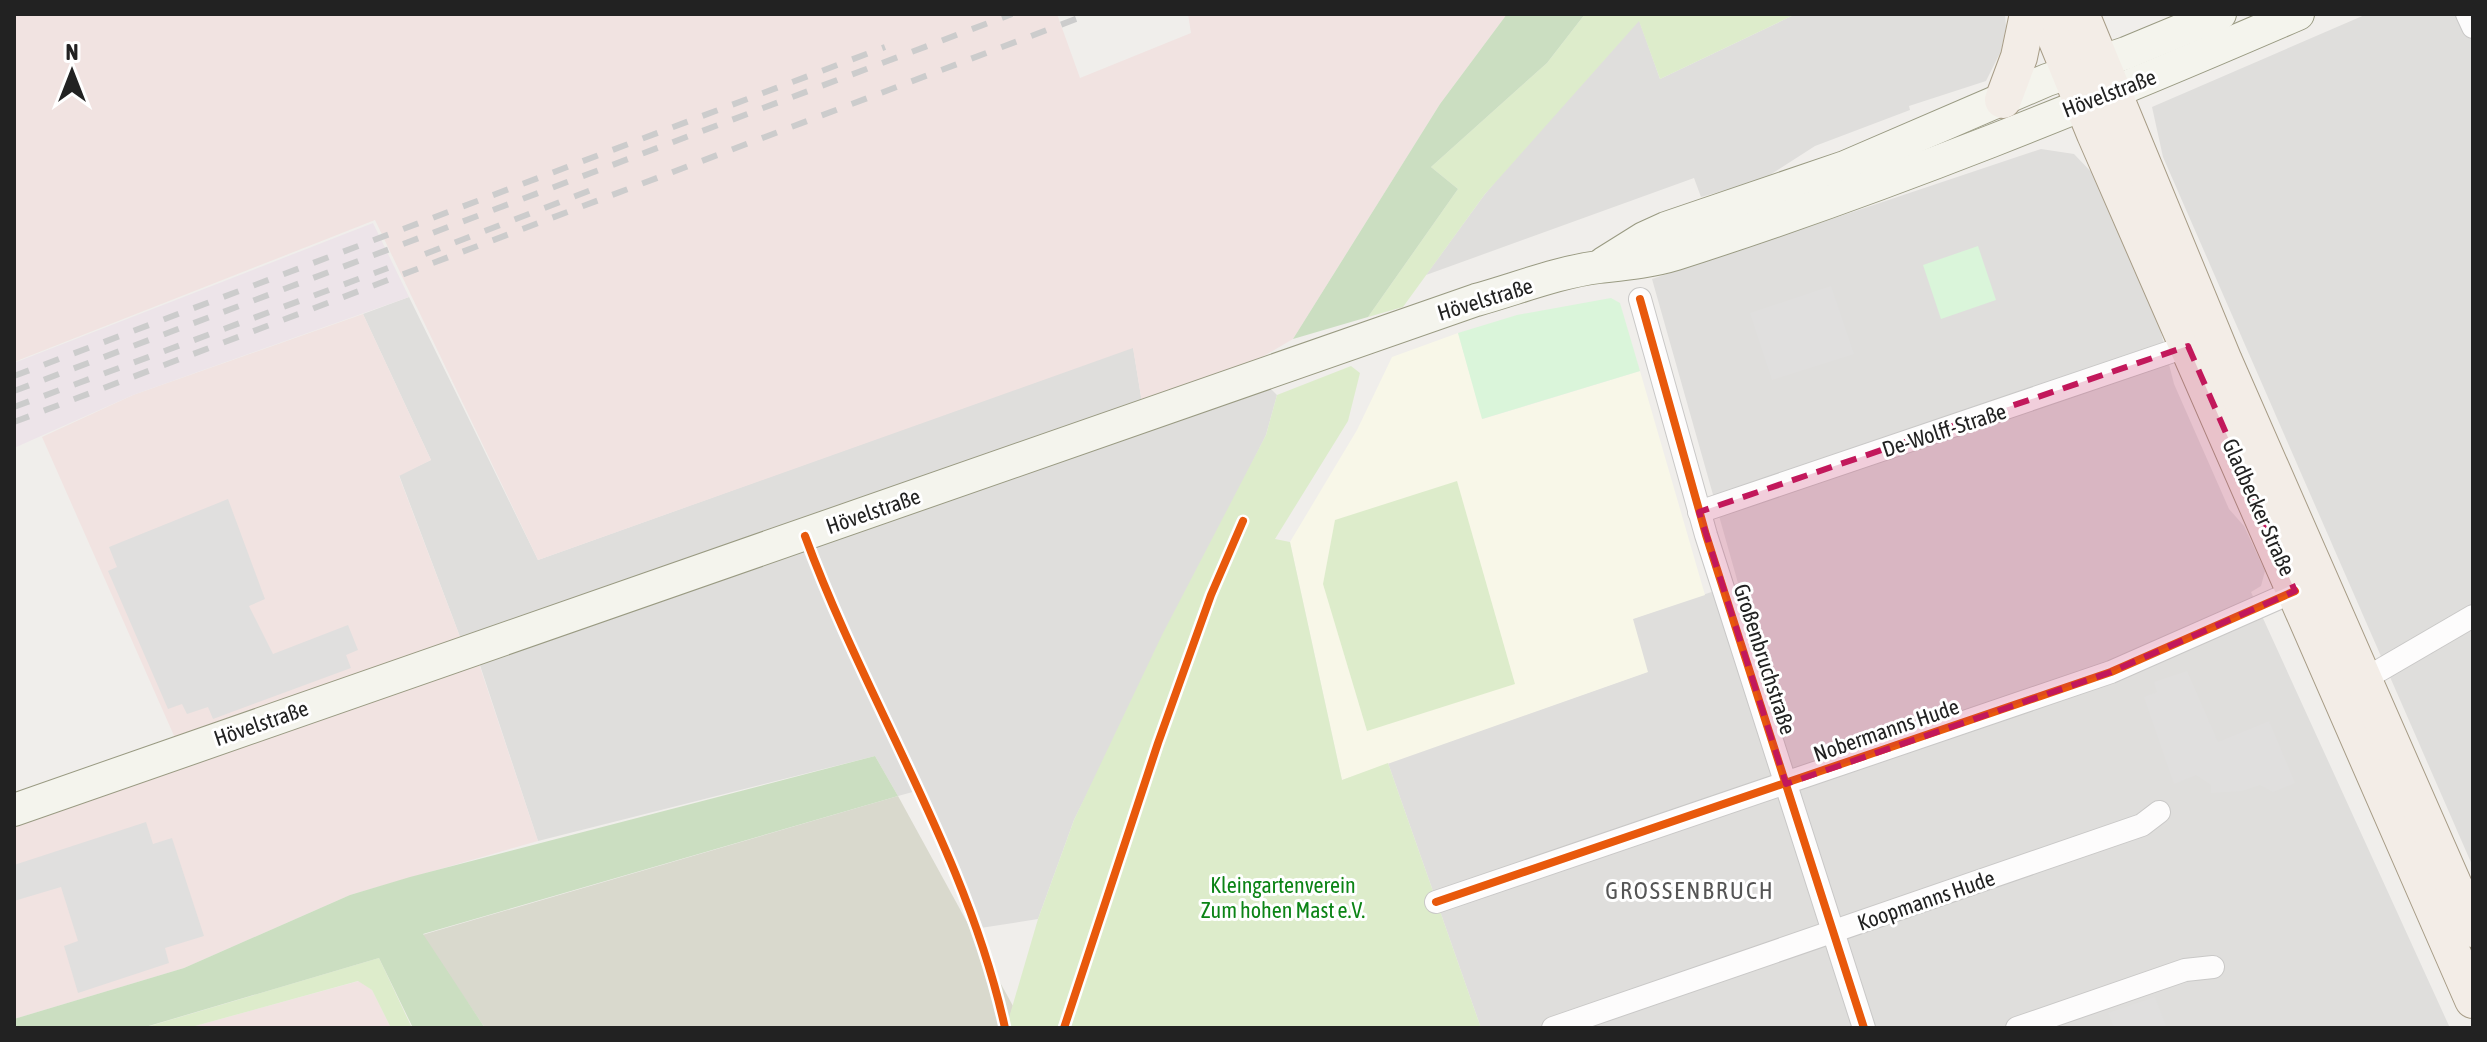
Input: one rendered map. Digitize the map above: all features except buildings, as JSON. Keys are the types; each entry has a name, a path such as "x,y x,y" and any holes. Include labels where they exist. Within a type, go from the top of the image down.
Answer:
{"main road":[{"path":"2003,100 2019,57 2028,14"},
{"name":"Gladbecker Straße","path":"2046,14 2092,82 2473,929"},
{"name":"Gladbecker Straße","path":"2081,14 2092,82 2188,346 2473,1000"},
{"name":"Hövelstraße","path":"14,810 1476,300 1598,267 1629,266 1683,251 1880,182 2092,82 2220,14"},
{"name":"Hövelstraße","path":"1598,267 1666,228 1845,167 2003,100 2092,82 2298,14"}],"street":[{"path":"2467,14 2473,27"},
{"name":"Großenbruchstraße","path":"1640,299 1699,512 1864,1028"},
{"name":"De-Wolff-Straße","path":"1699,512 2188,346"},
{"name":"Nobermanns Hude","path":"1436,902 2111,672 2295,591"},
{"path":"2363,680 2473,616"},
{"name":"Koopmanns Hude","path":"1553,1028 2142,825 2159,812"},
{"path":"2017,1028 2185,970 2213,967"}],"highlighted area":[{"path":"2188,346 2295,591 2111,672 1786,784 1699,512"}],"shaded area":[{"path":"14,14 1057,14 1080,78 1191,33 1188,14 1507,14 1440,104 1293,339 1216,384 1143,409 1133,348 538,560 375,220 14,362"},
{"path":"1796,14 2005,14 2006,27 2001,51 1986,81 1909,106 1910,110 1815,146 1762,180 1701,197 1694,178 1426,275 1485,194 1577,85 1639,20 1660,79"},
{"path":"2367,14 2473,14 2473,867 2163,157 2152,107"},
{"path":"2041,149 2074,154 2097,178 2155,309 2174,384 2229,509 2244,526 2265,571 2261,586 2251,592 2450,1028 1481,1028 1388,763 1647,672 1632,619 1738,583 1652,279"},
{"path":"373,223 409,297 133,395 14,448 14,363"},
{"path":"1831,286 1854,354 1772,380 1750,313"},
{"path":"409,297 538,560 1133,347 1143,409 1263,381 1277,395 1266,435 1074,820 1038,919 974,929 920,790 898,796 875,756 538,841 474,647 465,650 399,475 431,460 363,314"},
{"path":"363,314 431,460 399,476 465,650 179,747 42,437 133,395"},
{"path":"1458,333 1483,419 1640,371 1705,595 1633,619 1648,672 1342,780 1290,542 1357,430 1392,357"},
{"path":"228,499 265,599 249,606 273,654 348,625 358,650 346,655 351,668 213,719 208,707 187,714 182,704 168,709 108,571 117,567 109,547"},
{"path":"475,652 538,841 350,895 184,968 14,1019 14,812"},
{"path":"2187,671 2218,742 2269,721 2295,783 2273,792 2260,785 2242,791 2211,793 2211,785 2196,775 2174,784 2144,697 2157,692 2154,682"},
{"path":"898,796 1013,1006 1006,1028 485,1028 422,935"},
{"path":"146,822 153,844 172,838 204,936 165,948 169,963 78,993 64,946 78,941 61,887 14,901 14,865"},
{"path":"359,981 372,990 391,1028 188,1028"},
{"path":"2155,997 2167,1028 2114,1028 2108,1013"}],"green space":[{"path":"1507,14 1585,14 1547,63 1431,167 1458,189 1368,317 1293,339 1440,104"},
{"path":"1585,14 1796,14 1660,79 1639,21 1485,194 1403,307 1368,317 1458,189 1431,167 1547,63"},
{"path":"1978,246 1996,300 1941,319 1923,265"},
{"path":"1611,298 1620,303 1640,371 1482,419 1458,333 1517,315"},
{"name":"Kleingartenverein Zum hohen Mast e.V.","path":"1351,366 1360,373 1348,421 1275,539 1290,542 1342,780 1388,763 1481,1028 1006,1028 1038,919 1074,820 1162,635 1266,435 1277,395"},
{"path":"1457,481 1515,684 1367,731 1323,584 1335,520"},
{"path":"875,756 898,796 423,934 485,1028 413,1028 379,958 142,1028 14,1028 14,1019 184,968 350,895"},
{"path":"379,958 412,1028 391,1028 372,990 358,981 188,1028 143,1028"}],"railway":[{"path":"14,391 1012,14"},
{"path":"14,422 1089,14"},
{"path":"14,376 885,47"},
{"path":"425,254 604,185"},
{"path":"14,407 388,268"}],"cycle path":[{"path":"1640,299 1706,535 1864,1028"},
{"path":"1064,1028 1158,743 1211,595 1243,521"},
{"path":"805,536 966,901 988,964 1005,1028"},
{"path":"1436,902 2111,672 2295,591"}],"district":[{"name":"GROSSENBRUCH","path":"1690,890"}]}
